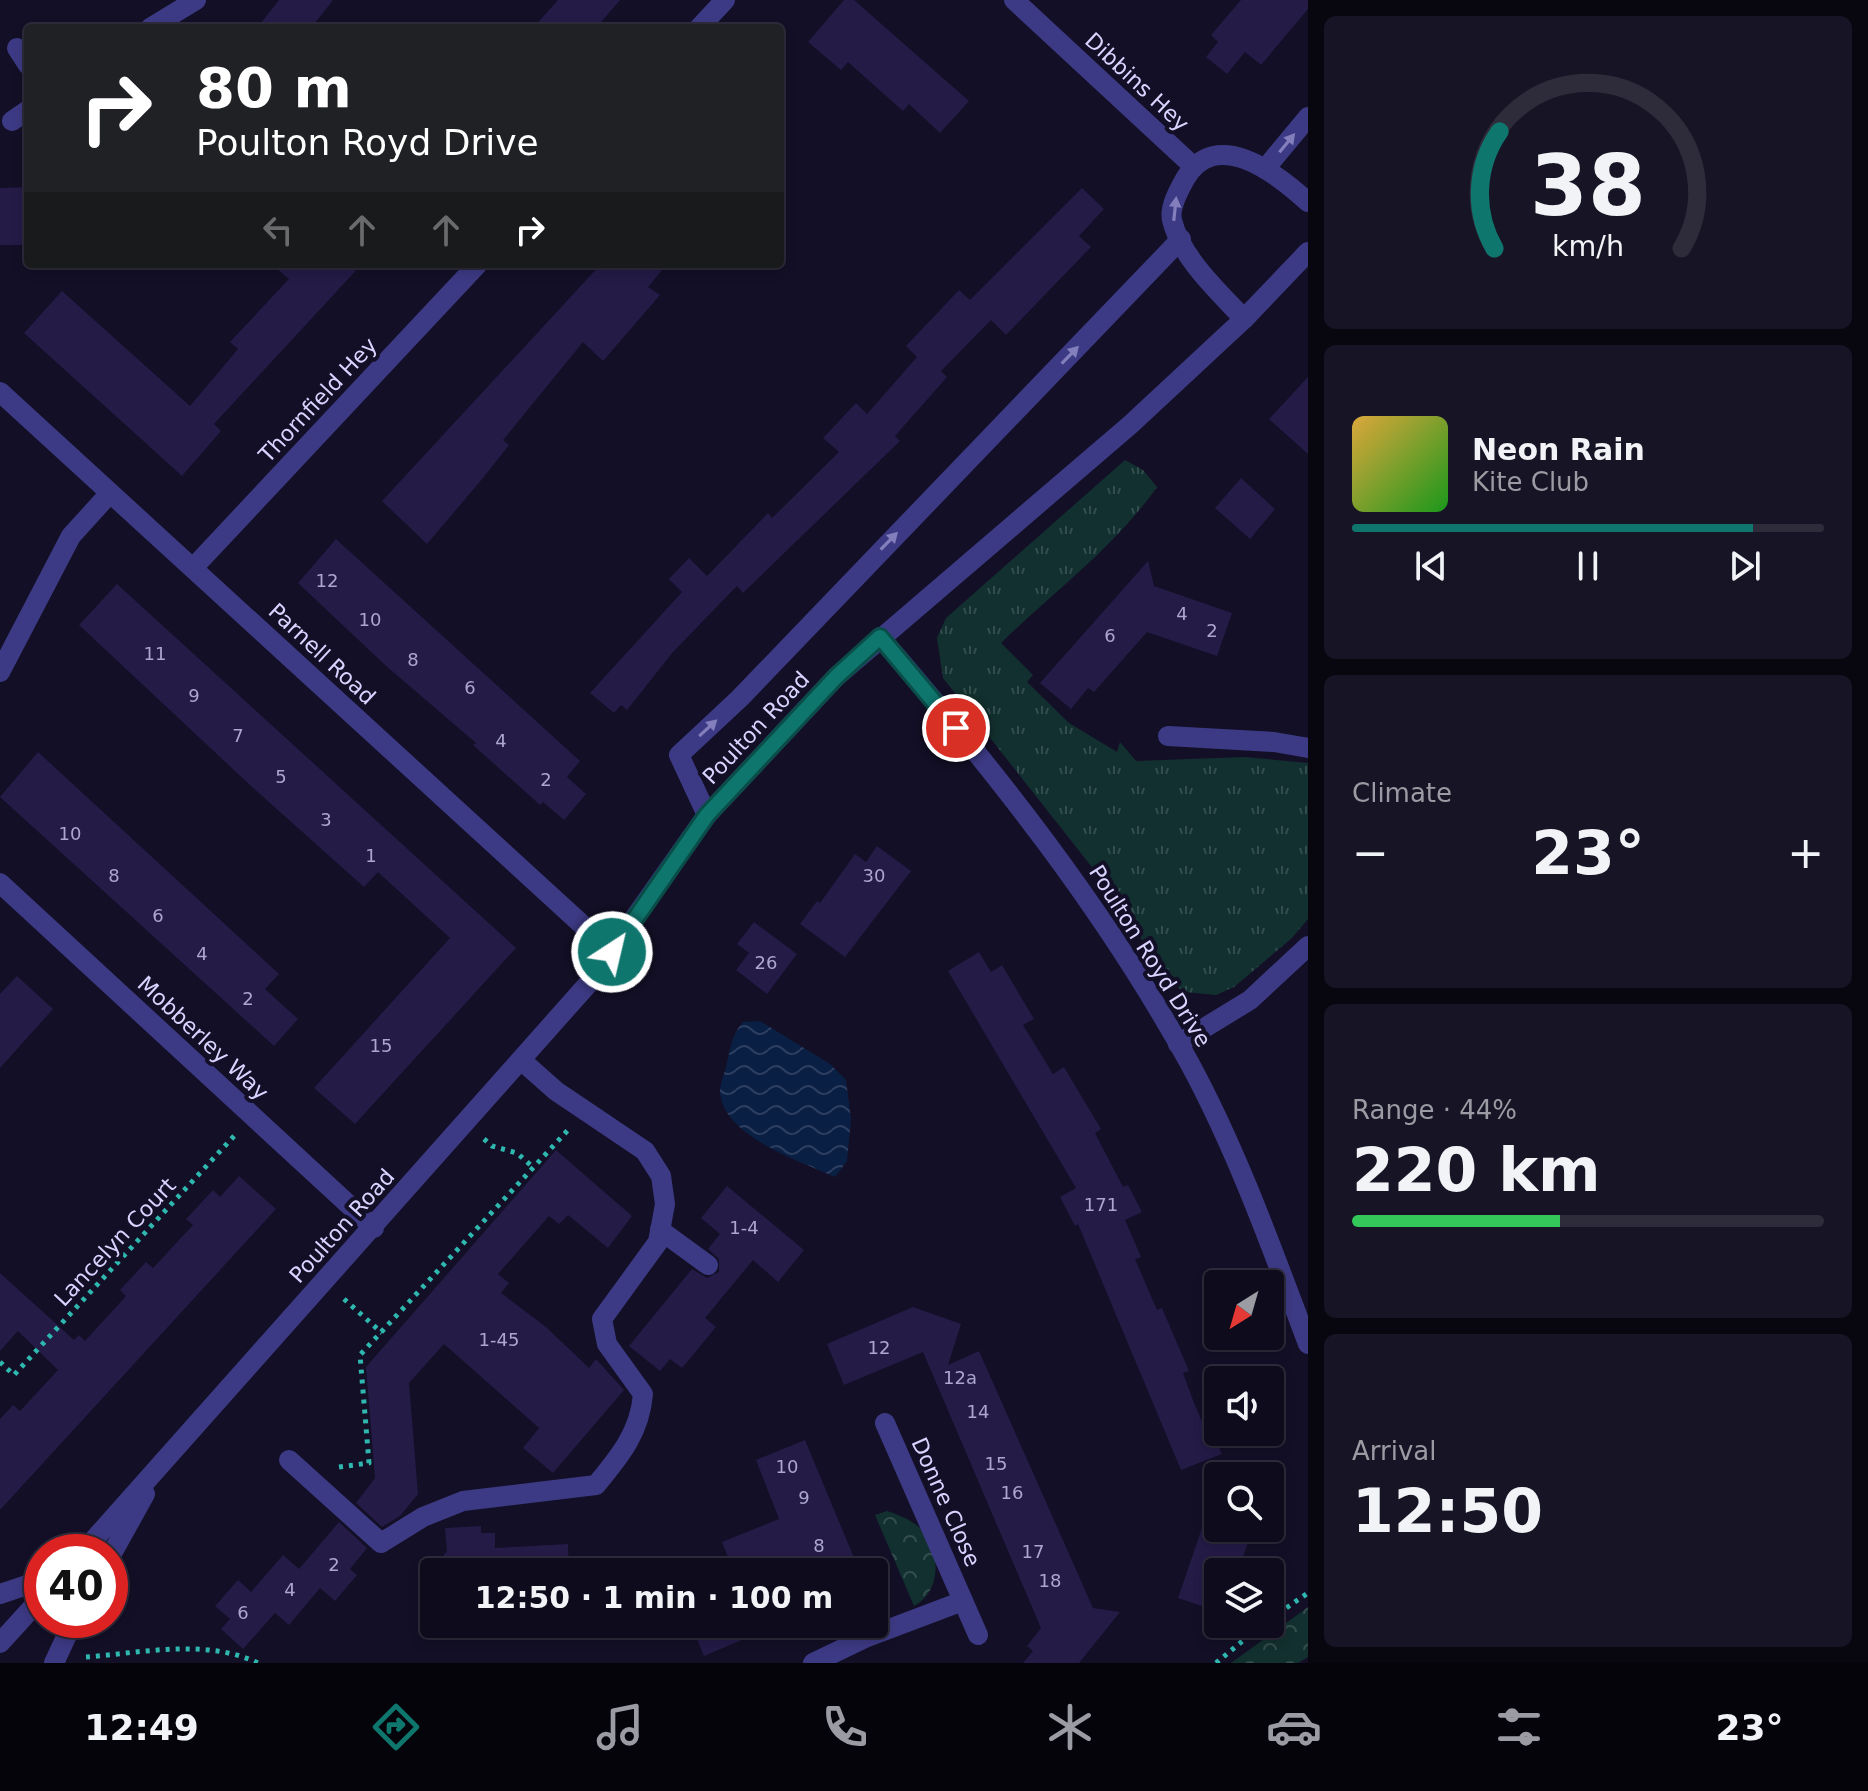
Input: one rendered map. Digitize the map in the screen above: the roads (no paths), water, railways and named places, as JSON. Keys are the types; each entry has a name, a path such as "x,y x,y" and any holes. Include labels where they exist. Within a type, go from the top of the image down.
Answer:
{"street":[{"path":"157,24 196,0"},
{"path":"703,24 725,0"},
{"name":"Dibbins Hey","path":"1014,0 1193,166"},
{"path":"1265,169 1308,117"},
{"path":"1244,319 1206,278 1181,239 1171,218 1177,193 1193,166 1225,153 1248,158 1308,202"},
{"path":"707,815 679,755 740,698 1181,239"},
{"name":"Poulton Road","path":"99,1534 521,1060 612,952 707,815 836,677 1130,425 1244,319 1308,252"},
{"name":"Thornfield Hey","path":"193,568 474,268"},
{"name":"Parnell Road","path":"0,392 612,952"},
{"path":"0,672 71,536 110,493"},
{"name":"Poulton Royd Drive","path":"880,637 1046,840 1135,969 1178,1044 1258,1212 1308,1344"},
{"path":"1168,736 1274,742 1308,748"},
{"name":"Mobberley Way","path":"0,883 374,1228"},
{"path":"1178,1044 1250,1000 1308,946"},
{"path":"289,1460 381,1543 423,1517 463,1501 596,1485 627,1446 641,1417 643,1394 607,1344 602,1319 658,1242 665,1204 661,1176 645,1151 585,1111 521,1060"},
{"path":"660,1230 708,1265"},
{"name":"Donne Close","path":"885,1423 978,1635"},
{"path":"123,1534 164,1459"},
{"path":"0,1594 24,1586"},
{"name":"Donne Close","path":"813,1663 865,1638 963,1601"},
{"path":"0,1643 24,1617"},
{"path":"54,1663 66,1638"}],"water":[{"path":"760,1021 830,1064 846,1080 851,1119 847,1161 835,1177 766,1145 734,1122 724,1108 720,1089 733,1038 743,1022"}]}
